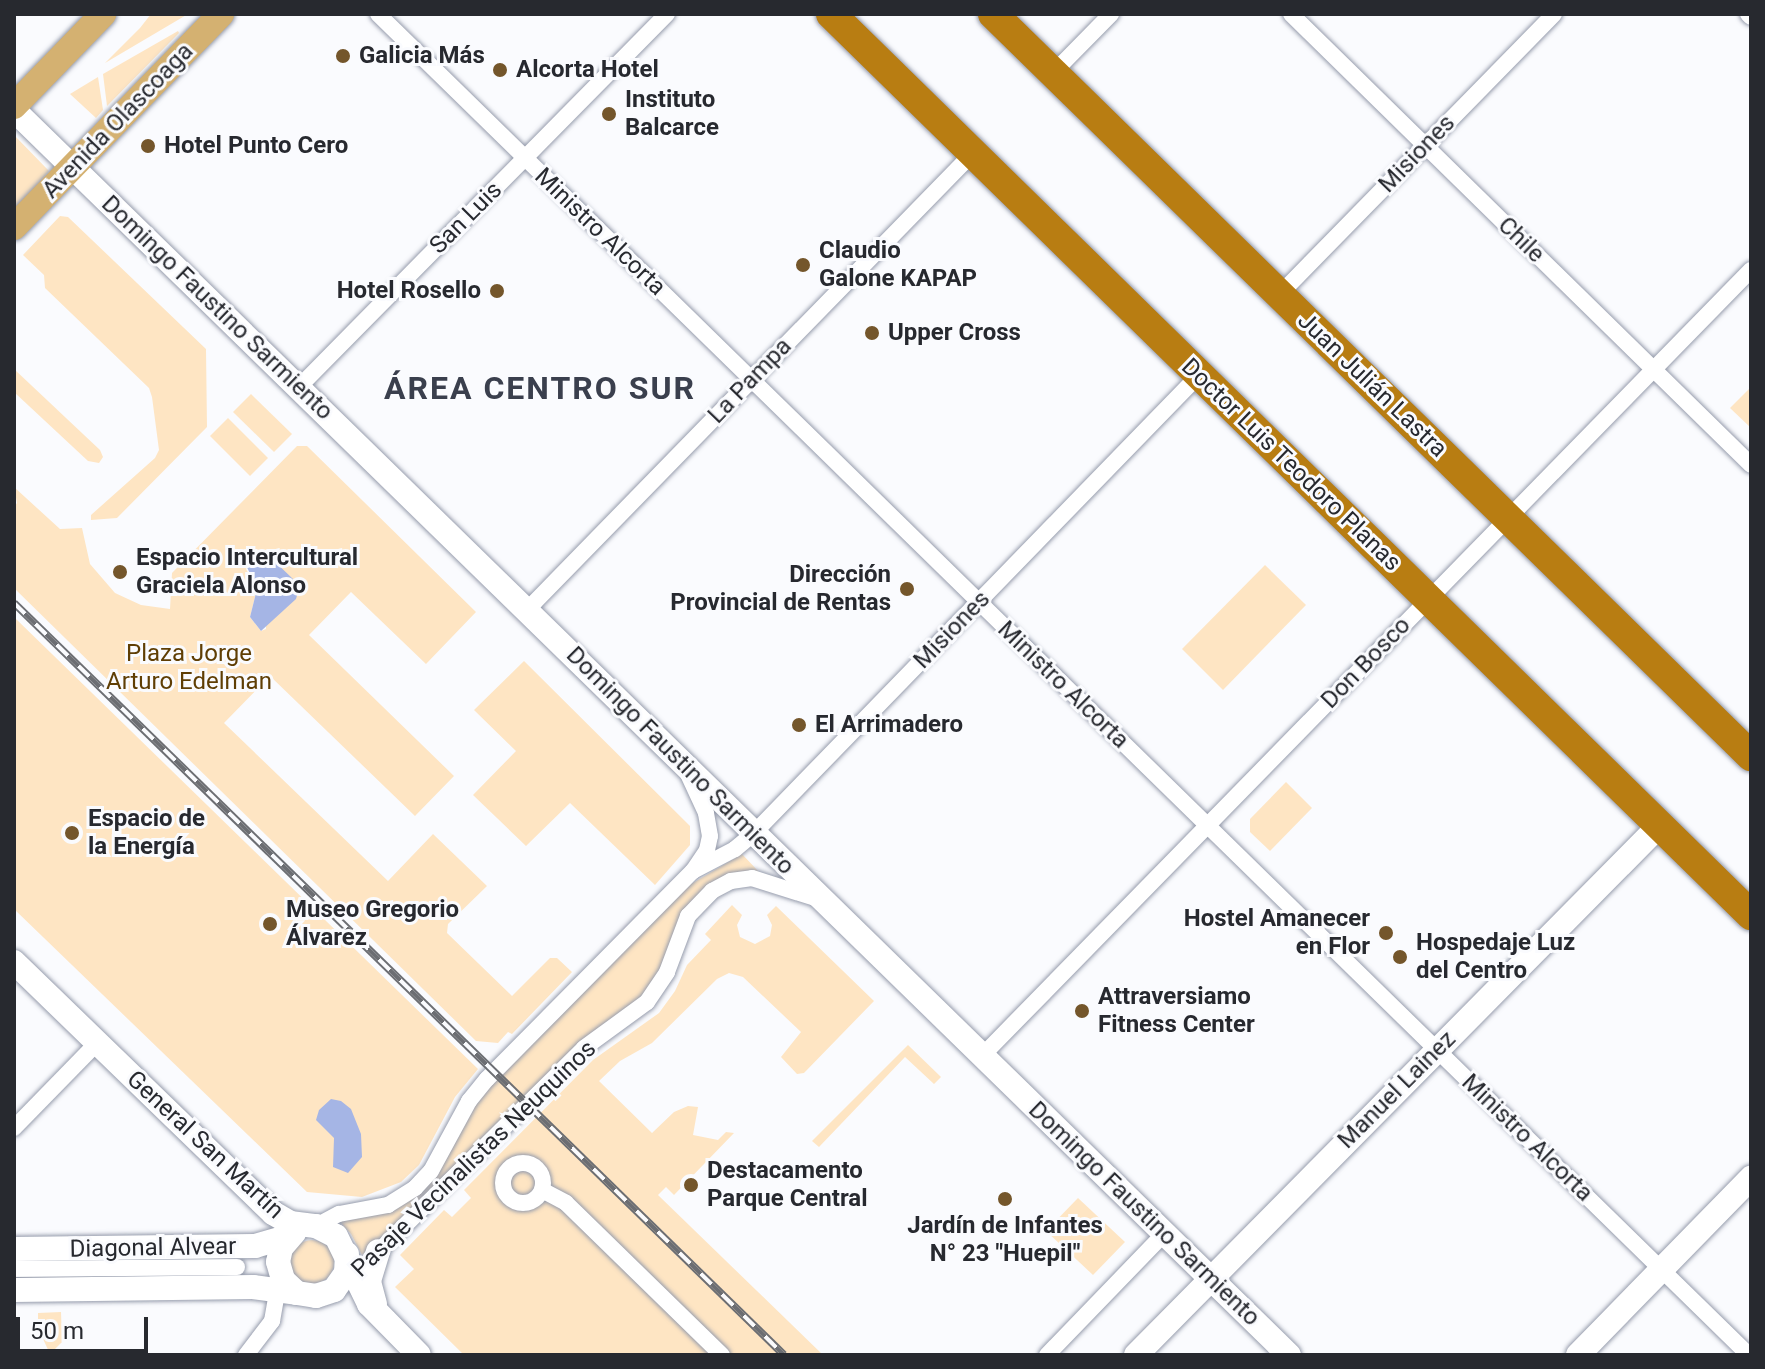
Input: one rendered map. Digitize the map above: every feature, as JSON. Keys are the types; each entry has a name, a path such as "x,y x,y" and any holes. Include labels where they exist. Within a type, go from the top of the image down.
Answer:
{"highway":[{"name":"Doctor Luis Teodoro Planas","path":"831,14 1751,915"},
{"name":"Juan Julián Lastra","path":"993,14 1506,517 1746,742"}],"main road":[{"path":"14,108 103,14"},
{"name":"Avenida Olascoaga","path":"14,227 221,14"},
{"name":"Domingo Faustino Sarmiento","path":"14,108 755,832 820,900 1289,1355"},
{"name":"Manuel Lainez","path":"1136,1355 1659,826"},
{"name":"General San Martín","path":"14,962 273,1213 304,1230 336,1236 346,1253 344,1283"},
{"path":"1578,1355 1751,1178"},
{"path":"288,1291 278,1262 281,1248 304,1230"},
{"name":"Diagonal Alvear","path":"14,1290 239,1267 271,1244 304,1230"},
{"name":"Diagonal Alvear","path":"14,1249 239,1267 288,1291 316,1296 344,1283"},
{"path":"378,1251 371,1269 370,1288 384,1321"},
{"path":"344,1283 362,1294 419,1355"}],"street":[{"name":"Ministro Alcorta","path":"378,14 1749,1355"},
{"name":"San Luis","path":"299,387 667,14"},
{"path":"1053,73 1111,14"},
{"name":"Chile","path":"1291,14 1751,465"},
{"name":"Misiones","path":"1279,295 1554,14"},
{"name":"La Pampa","path":"527,610 973,153"},
{"name":"Don Bosco","path":"981,1057 1751,270"},
{"name":"Misiones","path":"693,871 728,853 755,832 1199,375"},
{"name":"Pasaje Vecinalistas Neuquinos","path":"304,1230 339,1214 388,1205 423,1180 469,1101 487,1079 693,871 707,850 710,828 681,760"},
{"name":"Pasaje Vecinalistas Neuquinos","path":"344,1283 584,1048 652,996 667,972 684,922 712,891 731,881 752,878 820,900"},
{"path":"14,1128 97,1043"},
{"path":"542,1190 566,1203 722,1355"},
{"path":"1047,1355 1164,1234"},
{"path":"14,1269 239,1267"},
{"path":"246,1355 272,1321 288,1291"}],"green space":[{"path":"151,14 188,14 105,63 140,28"},
{"path":"179,33 107,106 103,74"},
{"path":"98,77 103,110 96,118 70,94"},
{"path":"14,135 49,171 14,213"},
{"path":"60,216 68,217 206,349 207,427 117,518 91,520 91,515 155,458 159,450 152,397 149,388 45,288 44,275 23,255"},
{"path":"14,369 100,450 103,457 99,463 88,461 14,392"},
{"path":"1751,387 1751,428 1730,408"},
{"path":"251,394 292,434 274,452 233,412"},
{"path":"228,418 268,458 250,476 210,436"},
{"name":"Plaza Jorge Arturo Edelman","path":"297,446 307,446 476,612 426,664 351,592 309,635 454,776 415,816 270,676 224,723 388,881 433,834 487,886 448,924 447,933 512,996 550,958 557,958 572,972 512,1034 508,1032 498,1043 476,1041 14,588 14,507 17,503 14,487 60,529 82,528 90,564 115,593 141,605 170,609 172,573","holes":["254,554 265,554 266,629 261,631 250,617 257,589 246,569"]},
{"path":"1265,565 1306,605 1223,690 1182,649"},
{"path":"14,617 478,1069 455,1097 419,1165 401,1182 362,1197 307,1192 14,909"},
{"path":"524,661 690,826 690,845 655,885 570,803 526,846 473,795 516,751 474,710"},
{"path":"1286,782 1312,808 1270,851 1250,832 1250,819"},
{"path":"742,854 759,872 722,878 646,995 402,1225 362,1255 351,1234 339,1221 403,1201 479,1096 681,890"},
{"path":"732,905 742,915 737,925 740,937 755,944 770,936 772,925 767,915 776,906 874,1001 804,1073 797,1074 781,1057 801,1032 743,977 729,973 717,979 652,1043 620,1061 599,1081 652,1133 674,1112 688,1106 698,1107 693,1135 718,1140 726,1132 734,1133 674,1195 666,1187 658,1195 823,1355 464,1355 395,1287 414,1269 400,1255 444,1210 452,1217 471,1198 464,1190 593,1060 659,1013 675,991 687,965 711,940 705,934"},
{"path":"908,1045 941,1077 934,1084 905,1057 819,1147 812,1141"},
{"path":"1078,1198 1125,1242 1093,1275 1046,1231"},
{"path":"312,1240 327,1247 334,1262 327,1277 312,1284 297,1277 290,1262 297,1247"},
{"path":"61,1312 62,1342 50,1354 38,1328 38,1313"}],"water":[{"path":"258,553 270,557 293,579 298,592 296,599 261,631 250,617 257,589 246,565 249,558"},
{"path":"331,1099 341,1101 351,1109 361,1134 362,1157 348,1173 333,1167 334,1138 316,1120 319,1110"}],"railway":[{"path":"14,603 784,1355"}],"place":[{"name":"Galicia Más","path":"343,56"},
{"name":"Alcorta Hotel","path":"500,70"},
{"name":"Instituto Balcarce","path":"609,114"},
{"name":"Hotel Punto Cero","path":"148,146"},
{"name":"Claudio Galone KAPAP","path":"803,265"},
{"name":"Hotel Rosello","path":"497,291"},
{"name":"Upper Cross","path":"872,333"},
{"name":"Espacio Intercultural Graciela Alonso","path":"120,572"},
{"name":"Dirección Provincial de Rentas","path":"907,589"},
{"name":"El Arrimadero","path":"799,725"},
{"name":"Espacio de la Energía","path":"72,833"},
{"name":"Museo Gregorio Álvarez","path":"270,924"},
{"name":"Hostel Amanecer en Flor","path":"1386,933"},
{"name":"Hospedaje Luz del Centro","path":"1400,957"},
{"name":"Attraversiamo Fitness Center","path":"1082,1011"},
{"name":"Destacamento Parque Central","path":"691,1185"},
{"name":"Jardín de Infantes N° 23 \"Huepil\"","path":"1005,1199"}],"district":[{"name":"ÁREA CENTRO SUR","path":"540,388"}]}
